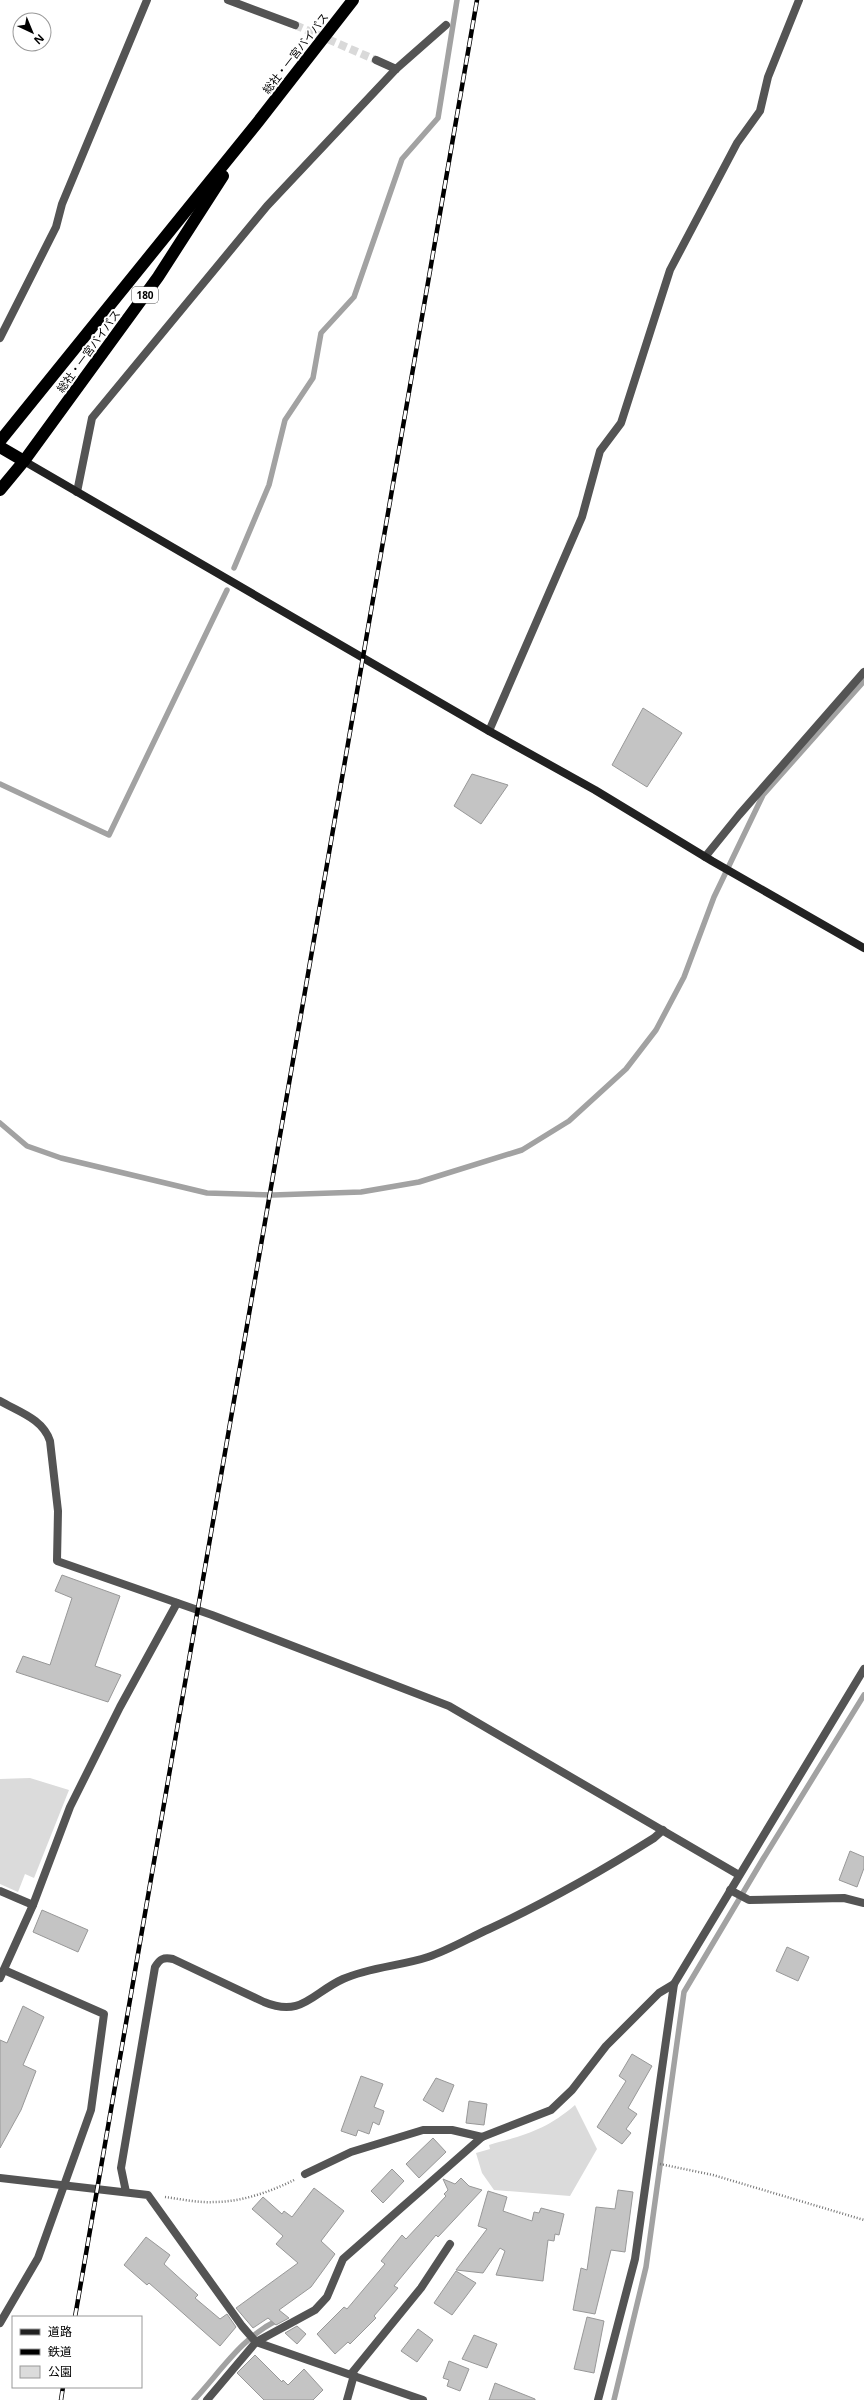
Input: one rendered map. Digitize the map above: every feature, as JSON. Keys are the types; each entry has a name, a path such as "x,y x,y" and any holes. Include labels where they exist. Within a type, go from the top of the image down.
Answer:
{"highway":[{"name":"総社・一宮バイパス","path":"0,441 258,122 353,0"},
{"name":"総社・一宮バイパス","path":"0,490 24,461 158,277 258,122"},
{"path":"0,447 24,461"}],"street":[{"path":"0,338 56,228 62,204 147,0"},
{"path":"228,0 268,17 295,25"},
{"path":"489,731 582,517 600,451 621,423 670,270 737,143 760,111 768,77 799,0"},
{"path":"77,492 92,418 267,206 396,69 446,25"},
{"path":"376,60 396,69"},
{"path":"24,461 489,731 595,790 709,859 864,948"},
{"path":"709,859 739,815 864,672"},
{"path":"0,1401 40,1424 46,1431 50,1441 58,1511 57,1561 329,1658 449,1706 739,1875"},
{"path":"0,2323 38,2258 91,2110 104,2014 2,1974 33,1905 70,1807 120,1707 177,1603"},
{"path":"598,2400 635,2259 674,1984 733,1891 739,1875 864,1669"},
{"path":"126,2192 121,2168 155,1967 159,1960 164,1958 173,1959 278,2008 290,2009 302,2004 344,1978 428,1957 543,1904 585,1882 654,1838 663,1830"},
{"path":"0,1891 33,1905"},
{"path":"733,1891 749,1900 844,1898 864,1903"},
{"path":"207,2400 252,2338 315,2310 327,2297 343,2259 482,2137 551,2110 560,2104 606,2046 659,1993 674,1984"},
{"path":"305,2174 351,2152 423,2130 452,2130 482,2137"},
{"path":"0,2178 148,2195 252,2338 423,2400"},
{"path":"347,2400 352,2374 421,2288 450,2244"}],"path":[{"path":"669,2166 713,2175 864,2220"},
{"path":"148,2195 214,2202 240,2199 279,2187 305,2174"}],"green space":[{"path":"30,1778 69,1790 34,1878 25,1874 18,1892 0,1884 0,1779"},
{"path":"575,2105 597,2149 570,2196 494,2190 482,2173 476,2153 490,2149 489,2145 535,2131 545,2126"}],"building":[{"path":"643,708 682,733 647,787 612,765"},
{"path":"472,774 508,785 481,824 454,806"},
{"path":"62,1575 120,1596 95,1666 121,1675 108,1702 16,1672 23,1656 50,1665 72,1598 55,1591"},
{"path":"850,1851 864,1857 864,1868 857,1887 839,1880"},
{"path":"42,1910 88,1930 78,1952 33,1932"},
{"path":"787,1947 809,1957 798,1981 776,1971"},
{"path":"23,2006 44,2017 23,2065 36,2071 21,2110 0,2148 0,2040 7,2043"},
{"path":"632,2054 652,2066 628,2108 637,2114 626,2129 631,2133 622,2144 597,2127 626,2081 619,2076"},
{"path":"361,2076 383,2084 374,2107 384,2111 379,2125 373,2122 369,2134 358,2130 356,2136 341,2131"},
{"path":"436,2078 454,2085 443,2112 423,2100"},
{"path":"469,2101 487,2104 484,2125 466,2123"},
{"path":"433,2138 446,2152 419,2178 406,2164"},
{"path":"392,2169 404,2181 383,2203 371,2191"},
{"path":"461,2178 469,2186 482,2190 438,2237 436,2235 394,2286 398,2288 374,2316 376,2318 350,2344 348,2342 335,2354 317,2334 344,2307 347,2309 385,2264 381,2261 402,2235 406,2239 446,2196 444,2194 448,2190 443,2179 455,2184"},
{"path":"314,2188 344,2211 321,2241 335,2254 311,2287 279,2310 289,2318 276,2325 268,2318 253,2328 236,2308 298,2263 276,2244 283,2236 252,2209 263,2197 282,2214 284,2211 292,2217"},
{"path":"618,2190 633,2192 625,2252 611,2250 595,2314 573,2310 581,2268 587,2270 596,2207 615,2209"},
{"path":"488,2191 507,2197 503,2211 532,2221 534,2212 539,2213 541,2208 564,2214 559,2235 555,2234 554,2241 548,2240 543,2281 496,2275 505,2251 500,2248 483,2273 456,2270 487,2229 478,2226"},
{"path":"146,2237 170,2255 164,2264 198,2295 195,2298 220,2319 227,2314 236,2327 220,2346 149,2283 147,2285 124,2265"},
{"path":"456,2271 476,2283 452,2315 434,2303"},
{"path":"587,2317 604,2321 594,2373 574,2369"},
{"path":"297,2326 306,2334 297,2344 285,2333"},
{"path":"418,2329 433,2340 417,2362 401,2351"},
{"path":"474,2335 497,2344 487,2368 462,2359"},
{"path":"255,2355 282,2382 283,2380 288,2385 304,2369 323,2390 313,2400 264,2400 237,2373"},
{"path":"449,2361 469,2369 460,2391 447,2386 449,2380 443,2378"},
{"path":"495,2383 535,2399 535,2400 489,2400"}],"waterway":[{"path":"234,568 269,485 285,420 313,378 321,333 354,297 402,159 438,118 457,0"},
{"path":"0,784 109,835 227,590"},
{"path":"0,1123 27,1146 61,1158 207,1193 273,1195 361,1192 419,1182 522,1150 569,1121 626,1069 656,1030 684,977 714,897 763,795 864,681"},
{"path":"614,2400 646,2267 684,1992 763,1859 864,1695"},
{"path":"194,2400 243,2345 265,2327 278,2320"}],"tunnel":[{"path":"295,25 376,60"}],"railway":[{"path":"75,2316 477,0"},
{"path":"61,2400 63,2388"}]}
